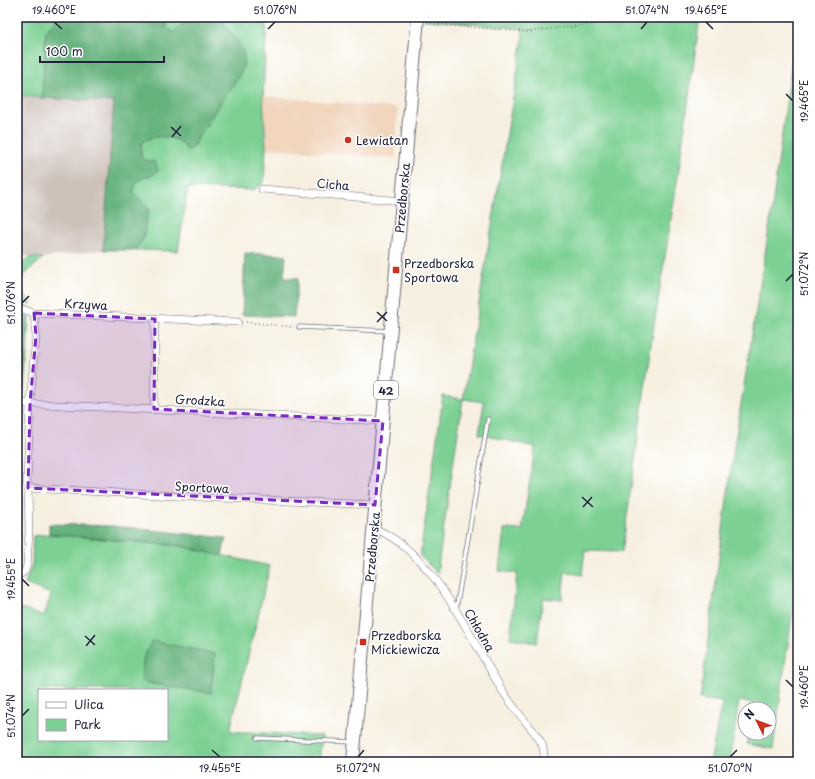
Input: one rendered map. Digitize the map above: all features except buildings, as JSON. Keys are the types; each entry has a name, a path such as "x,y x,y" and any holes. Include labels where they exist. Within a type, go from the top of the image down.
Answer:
{"main road":[{"name":"Przedborska","path":"353,762 418,20"}],"street":[{"name":"Cicha","path":"262,189 403,201"},
{"name":"Krzywa","path":"17,307 34,313 238,322"},
{"path":"17,574 21,574 25,571 27,565 29,531 27,481 30,403 36,336 34,313"},
{"path":"154,409 155,319"},
{"name":"Grodzka","path":"17,403 382,421"},
{"name":"Sportowa","path":"28,488 375,505"},
{"name":"Chłodna","path":"373,528 383,532 406,549 440,584 503,691 540,741 544,751 545,762"}],"lane":[{"path":"299,327 391,331"},
{"path":"456,611 488,419"},
{"path":"257,738 355,742"}],"path":[{"path":"418,20 528,32 650,17"},
{"path":"238,322 299,327"}],"highlighted area":[{"path":"34,313 155,319 154,409 383,421 375,505 28,488 30,403 36,336"}],"shaded area":[{"path":"17,95 114,102 103,250 43,258 17,255"},
{"path":"263,96 398,108 395,158 266,148"}],"green space":[{"path":"17,17 58,17 46,32 42,98 17,95"},
{"path":"58,17 165,17 166,27 173,33 181,26 187,17 217,17 234,36 243,53 244,63 240,74 197,138 193,148 187,151 182,143 167,137 150,138 141,143 141,156 144,160 155,162 158,170 155,174 138,181 133,191 149,210 145,224 144,238 135,250 103,250 114,102 42,98 46,32"},
{"path":"165,17 187,17 173,34 166,27"},
{"path":"217,17 267,17 263,96 266,148 264,182 254,190 188,188 178,251 135,250 144,238 145,224 149,210 133,192 136,184 140,180 154,174 141,156 141,143 150,138 167,137 182,143 187,151 193,148 197,138 240,75 244,63 243,53 238,42"},
{"path":"425,17 700,17 622,552 585,551 582,575 565,572 562,600 543,598 537,643 510,638 517,573 499,571 504,529 522,530 535,447 479,434 484,402 463,399 523,37 522,28 425,20"},
{"path":"798,17 798,574 777,721 777,701 737,701 737,715 730,762 710,762 722,702 700,699 734,448 769,229"},
{"path":"245,253 286,255 284,278 298,278 294,317 242,315"},
{"path":"30,257 43,258 17,282 17,268"},
{"path":"17,284 32,304 17,303"},
{"path":"17,312 29,317 23,395 17,394"},
{"path":"443,396 463,399 437,573 420,556"},
{"path":"49,524 113,526 226,538 222,556 181,546 49,534"},
{"path":"49,534 181,546 270,566 230,731 322,736 319,762 17,762 17,607 44,616 51,594 25,584 32,564 33,536"},
{"path":"152,641 215,654 211,693 145,683 141,678 144,656"},
{"path":"748,741 774,741 773,749 747,744"}],"place":[{"name":"Lewiatan","path":"348,140"},
{"name":"Przedborska Sportowa","path":"396,270"},
{"name":"Przedborska Mickiewicza","path":"363,642"}]}
